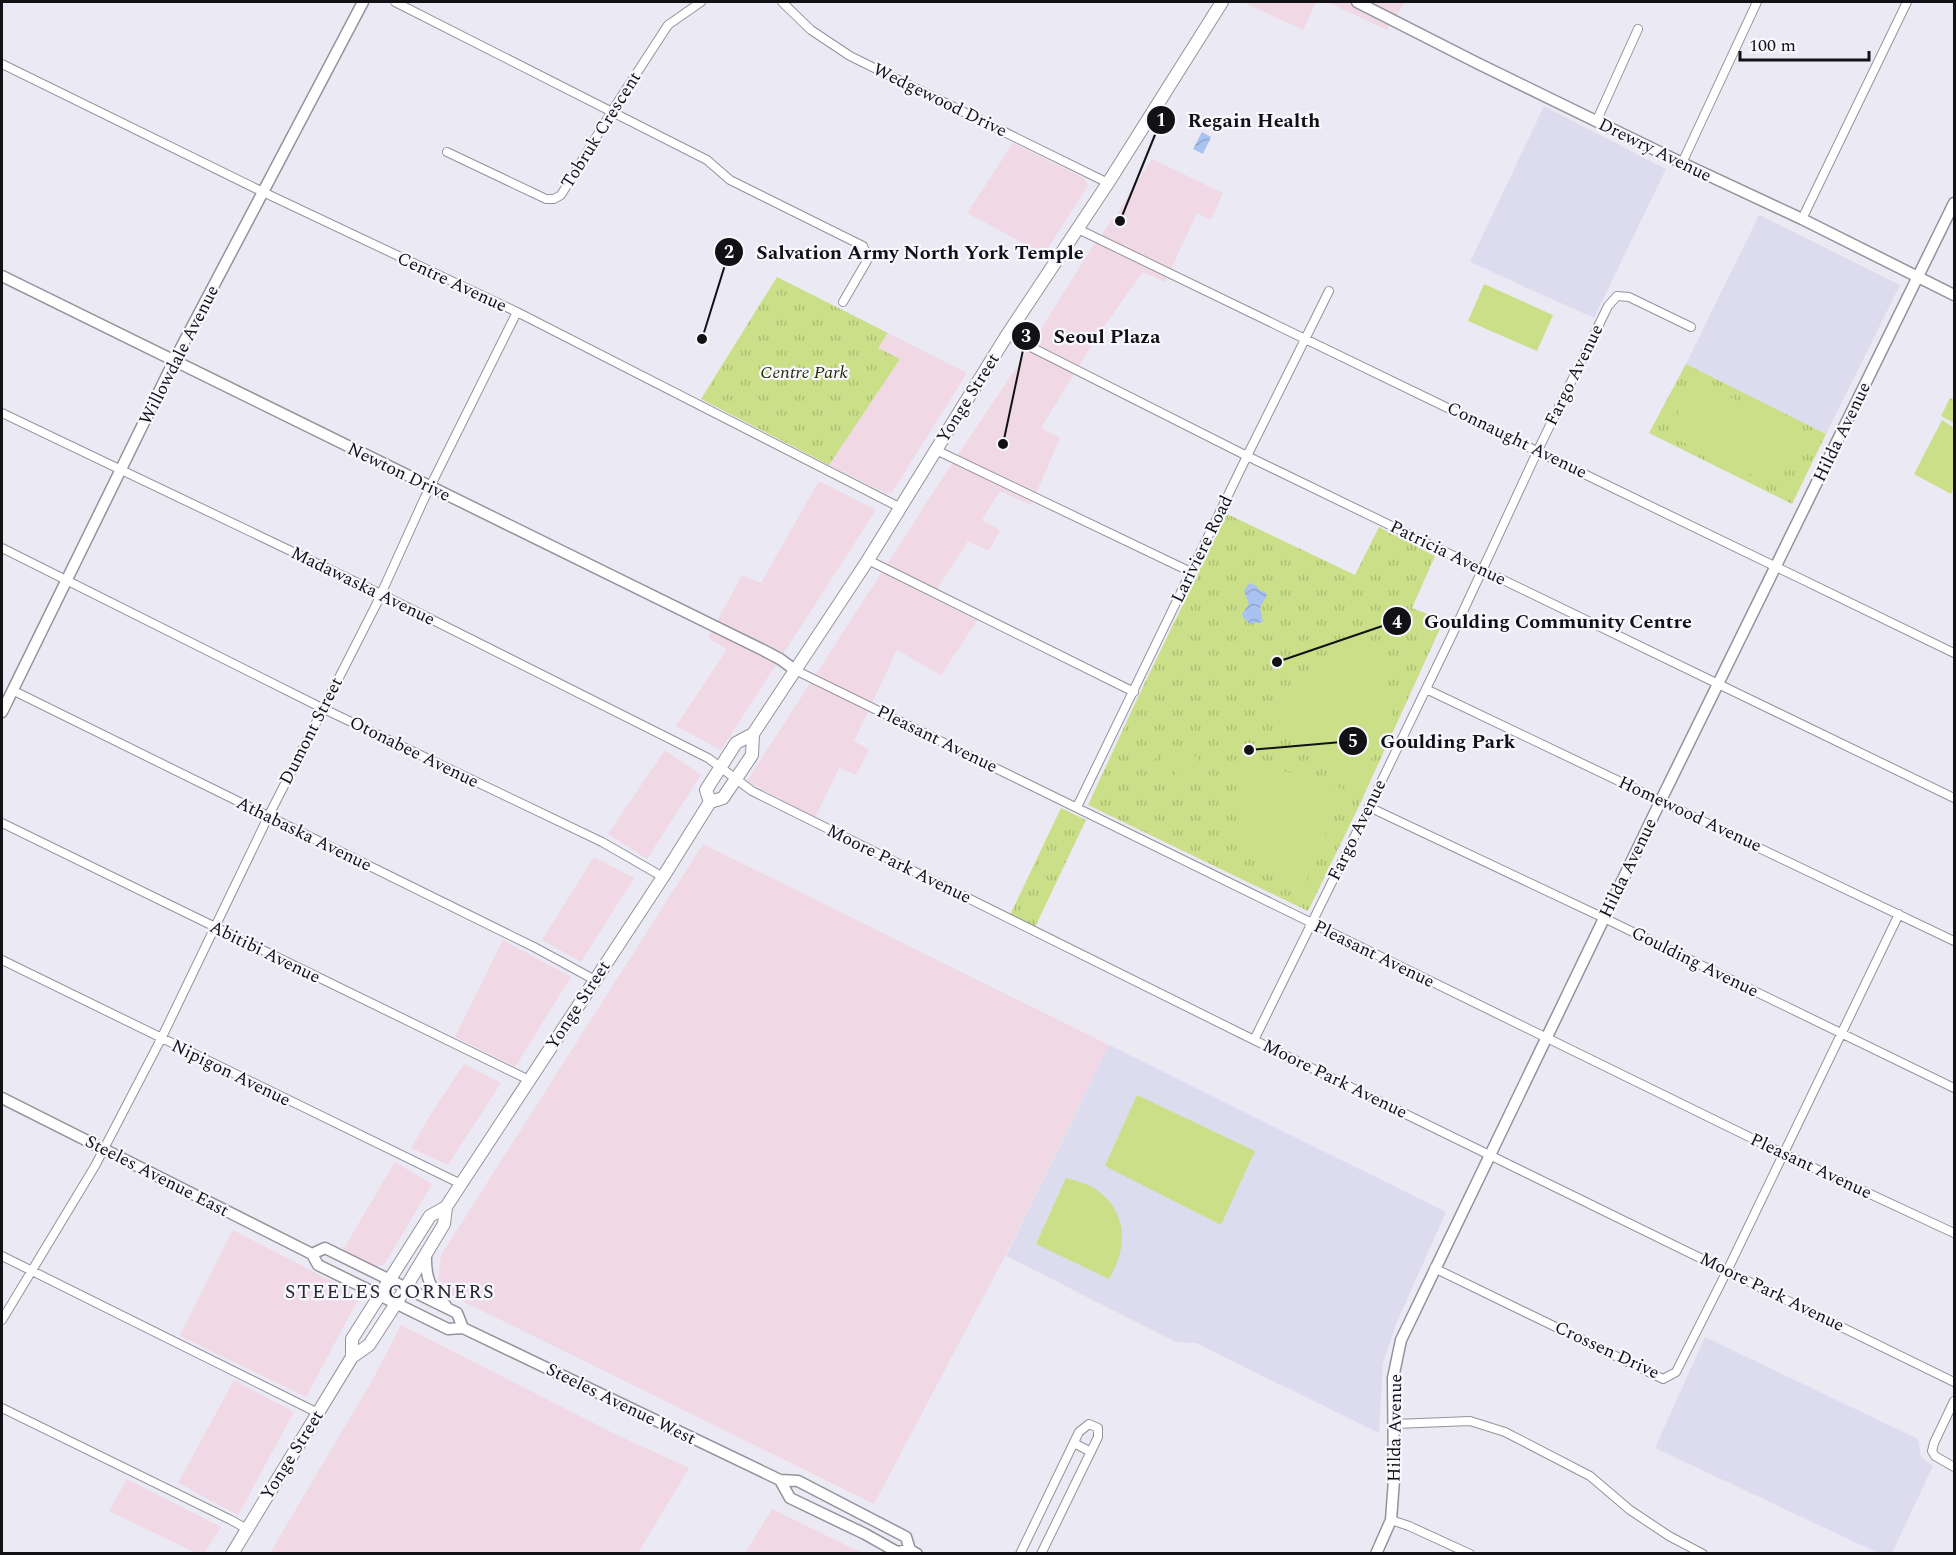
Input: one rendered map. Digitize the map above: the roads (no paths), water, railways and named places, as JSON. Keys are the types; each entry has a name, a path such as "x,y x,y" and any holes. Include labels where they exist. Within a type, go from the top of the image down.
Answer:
{"main road":[{"name":"Yonge Street","path":"710,802 706,790 736,743 753,734 868,560 1007,335 1108,183 1222,2"},
{"name":"Yonge Street","path":"232,1554 352,1357 369,1345 397,1302 444,1224 446,1207 710,802 723,798 752,755 753,734"},
{"name":"Yonge Street","path":"352,1357 352,1339 430,1216 446,1207"}],"street":[{"name":"Willowdale Avenue","path":"2,712 174,361 363,2"},
{"path":"395,2 707,160 730,180 863,246 868,259 843,302"},
{"name":"Tobruk Crescent","path":"447,152 546,199 554,200 561,195 668,25 701,2"},
{"name":"Wedgewood Drive","path":"782,2 811,30 850,56 1108,183"},
{"name":"Drewry Avenue","path":"1357,2 1596,122 1802,219 1954,295"},
{"path":"1682,164 1757,2"},
{"path":"1802,219 1907,2"},
{"path":"1596,122 1638,29"},
{"name":"Centre Avenue","path":"2,64 263,192 517,312 900,507"},
{"name":"Hilda Avenue","path":"1377,1554 1390,1520 1394,1480 1393,1378 1401,1340 1661,800 1954,203"},
{"name":"Connaught Avenue","path":"1078,229 1954,653"},
{"name":"Newton Drive","path":"2,276 763,650 795,670"},
{"name":"Lariviere Road","path":"1077,807 1329,291"},
{"name":"Fargo Avenue","path":"1254,1040 1426,689 1608,306 1617,296 1629,297 1691,327"},
{"name":"Dumont Street","path":"2,1320 104,1150 161,1039 268,817 381,594 517,312"},
{"name":"Patricia Avenue","path":"1007,335 1247,456 1954,798"},
{"name":"Madawaska Avenue","path":"2,413 381,594 708,758 721,767"},
{"path":"936,450 1191,572"},
{"name":"Otonabee Avenue","path":"2,548 322,708 602,842 663,877"},
{"path":"868,560 1134,692"},
{"name":"Pleasant Avenue","path":"795,670 1784,1154 1954,1233"},
{"name":"Homewood Avenue","path":"1426,689 1954,941"},
{"name":"Athabaska Avenue","path":"12,690 534,946 595,980"},
{"name":"Moore Park Avenue","path":"721,767 752,791 1254,1040 1954,1382"},
{"name":"Goulding Avenue","path":"1369,807 1954,1088"},
{"name":"Abitibi Avenue","path":"2,823 529,1080"},
{"name":"Crossen Drive","path":"1434,1268 1663,1379 1676,1372 1899,914"},
{"name":"Nipigon Avenue","path":"2,960 461,1184"},
{"name":"Steeles Avenue East","path":"2,1098 312,1254 318,1265 397,1302"},
{"name":"Steeles Avenue East","path":"312,1254 325,1248 389,1281"},
{"path":"426,1253 427,1279 448,1309"},
{"path":"2,1256 318,1413"},
{"name":"Steeles Avenue West","path":"389,1281 457,1313 463,1328"},
{"name":"Steeles Avenue West","path":"397,1302 448,1329 463,1328 780,1480 798,1481 906,1537 914,1552 897,1552 790,1497 780,1480"},
{"path":"1954,1401 1932,1451 1935,1456 1954,1467"},
{"path":"2,1408 246,1529"},
{"path":"1395,1424 1470,1421 1505,1432 1590,1476 1630,1510 1669,1536 1703,1554"},
{"path":"1020,1554 1079,1432 1089,1424 1098,1428 1098,1437 1041,1554"},
{"path":"1074,1443 1091,1452"},
{"path":"854,1528 861,1514"},
{"path":"1390,1520 1409,1526 1470,1554"}],"water":[{"path":"1202,132 1211,137 1203,154 1193,149"},
{"path":"1249,583 1257,586 1267,595 1260,608 1263,622 1250,624 1243,617 1242,614 1249,604 1244,591"}],"place":[{"name":"Regain Health","path":"1120,221"},
{"name":"Salvation Army North York Temple","path":"702,339"},
{"name":"Seoul Plaza","path":"1003,444"},
{"name":"Goulding Community Centre","path":"1277,662"},
{"name":"Goulding Park","path":"1249,750"}],"district":[{"name":"STEELES CORNERS","path":"390,1292"}],"park label":[{"name":"Centre Park","path":"804,372"}]}
